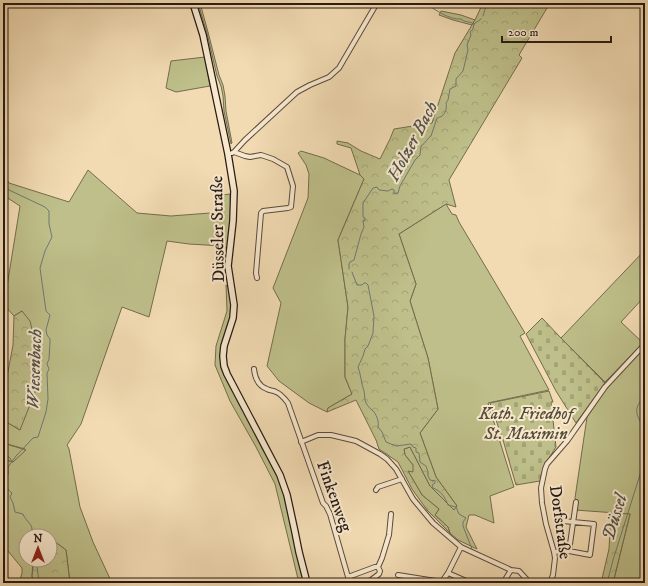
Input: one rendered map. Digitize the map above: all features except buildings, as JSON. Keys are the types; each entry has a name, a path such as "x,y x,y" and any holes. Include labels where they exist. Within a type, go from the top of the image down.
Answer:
{"main road":[{"name":"Düsseler Straße","path":"193,3 203,35 228,154 234,191 233,221 228,266 234,305 234,318 223,350 224,366 280,475 287,495 307,583"}],"street":[{"path":"228,154 234,152 297,92 310,85 329,78 339,68 377,3"},
{"path":"234,152 250,157 261,155 273,159 287,167 293,186 291,207 263,211 261,213 256,273 257,278"},
{"name":"Dorfstraße","path":"550,583 554,575 555,561 554,552 543,513 541,488 547,464 567,441 605,387 645,344"},
{"name":"Finkenweg","path":"254,369 255,378 260,385 266,389 276,391 284,397 288,403 323,503 330,514 349,581"},
{"path":"301,442 318,435 331,435 356,441 380,454 396,469 413,499 433,523 461,547 511,570 519,571 530,583"},
{"path":"376,490 378,487 402,479"},
{"path":"569,551 576,502"},
{"path":"367,583 379,574 380,571 378,567 390,535 391,514"},
{"path":"554,552 569,551 590,554 594,524 562,521"},
{"path":"398,575 442,583 461,547"},
{"path":"349,581 375,567 378,567"},
{"path":"503,583 511,570"},
{"path":"448,573 471,583"}],"green space":[{"path":"198,3 200,3 223,85 231,144 224,111 221,86"},
{"path":"483,3 550,3 519,55 522,58 449,180 456,207 446,204 399,234 416,284 410,301 428,358 438,409 420,433 436,477 457,506 454,510 430,486 410,447 404,449 405,455 413,465 413,472 408,471 422,495 439,509 435,515 448,527 450,533 427,510 412,489 398,462 379,449 356,400 327,412 328,408 352,394 345,377 345,339 348,307 338,240 364,179 360,175 351,148 337,144 337,141 348,143 361,151 380,159 394,129 432,123 455,53 475,20"},
{"path":"441,11 461,15 475,20 472,25 453,20 439,15"},
{"path":"205,57 210,86 176,92 166,88 171,61"},
{"path":"301,151 324,158 360,175 364,179 338,240 348,307 345,339 345,377 352,394 328,408 327,412 309,403 279,381 267,366 281,303 273,288 308,198 309,174 306,165 298,153"},
{"path":"88,170 137,213 171,216 223,212 222,195 230,194 231,216 227,249 223,246 167,241 149,317 122,307 81,424 67,445 80,507 93,542 112,583 70,583 66,550 58,544 58,528 18,528 18,563 3,545 3,459 13,462 25,449 3,443 3,420 20,430 22,311 14,316 4,305 20,206 3,195 3,173 9,183 69,202"},
{"path":"446,204 452,214 456,215 525,333 520,336 549,390 488,403 514,487 490,496 494,523 475,515 469,515 466,527 477,549 458,540 450,533 448,527 435,515 439,509 422,495 408,471 413,465 405,455 404,449 410,447 430,486 457,506 436,477 420,433 438,409 428,358 410,301 416,284 399,234"},
{"path":"645,250 645,296 621,322 643,343 605,382 561,338"},
{"path":"226,285 229,288 232,311 223,340 221,362 280,482 287,505 304,583 299,583 275,484 230,401 215,365 216,346 227,311"},
{"path":"22,311 30,321 40,362 39,382 20,430 3,420 3,388 6,382 13,345 14,316"},
{"path":"542,318 605,383 576,423 556,391 526,334"},
{"path":"645,346 645,551 641,583 613,583 630,514 575,510 575,498 587,417 610,383"},
{"name":"Kath. Friedhof St. Maximin","path":"549,391 553,402 551,402 556,447 544,467 540,481 516,485 503,440 490,403"},
{"path":"3,443 26,450 13,462 3,459"},
{"path":"611,513 630,514 613,583 601,583 609,549"},
{"path":"58,544 66,550 70,583 34,583 32,576 33,568 58,568"},
{"path":"22,568 32,568 32,576 34,583 19,583"}],"waterway":[{"path":"397,3 407,3"},
{"path":"425,3 447,16 474,24"},
{"name":"Holzer Bach","path":"483,16 488,3"},
{"name":"Holzer Bach","path":"349,269 349,264 354,260 364,227 363,221 365,221 365,218 363,217 363,203 373,188 377,187 379,190 388,191 392,189 394,190 394,194 398,193 400,186 415,160 420,155 421,146 431,136 437,118 442,116 445,112 450,89 456,86 456,79 463,71 468,50 467,45 471,35 470,32 473,29 474,24 481,19"},
{"name":"Wiesenbach","path":"3,186 45,207 49,211 49,224 52,237 45,251 40,268 46,311 50,315 46,330 50,339 49,359 47,364 49,369 47,373 48,399 46,412 38,437 33,438 16,456 8,467 8,475 5,476 7,487 12,493 10,497 15,512 23,514 32,528"},
{"name":"Holzer Bach","path":"352,272 357,285 362,285 364,283 368,285 374,316 373,333 358,367 366,403 376,415 378,427 386,442 396,446 411,444 416,448 416,452 419,453 420,462 426,466 430,480 435,481 432,485 433,488 446,499 448,505 456,507 459,514 466,518 463,522 463,526 472,549"},
{"name":"Düssel","path":"645,394 637,409 639,420 645,431"},
{"path":"3,453 10,458 12,462"},
{"name":"Düssel","path":"607,583 645,459"},
{"name":"Wiesenbach","path":"37,568 39,581 42,583"},
{"name":"Düssel","path":"643,583 645,574"}]}
